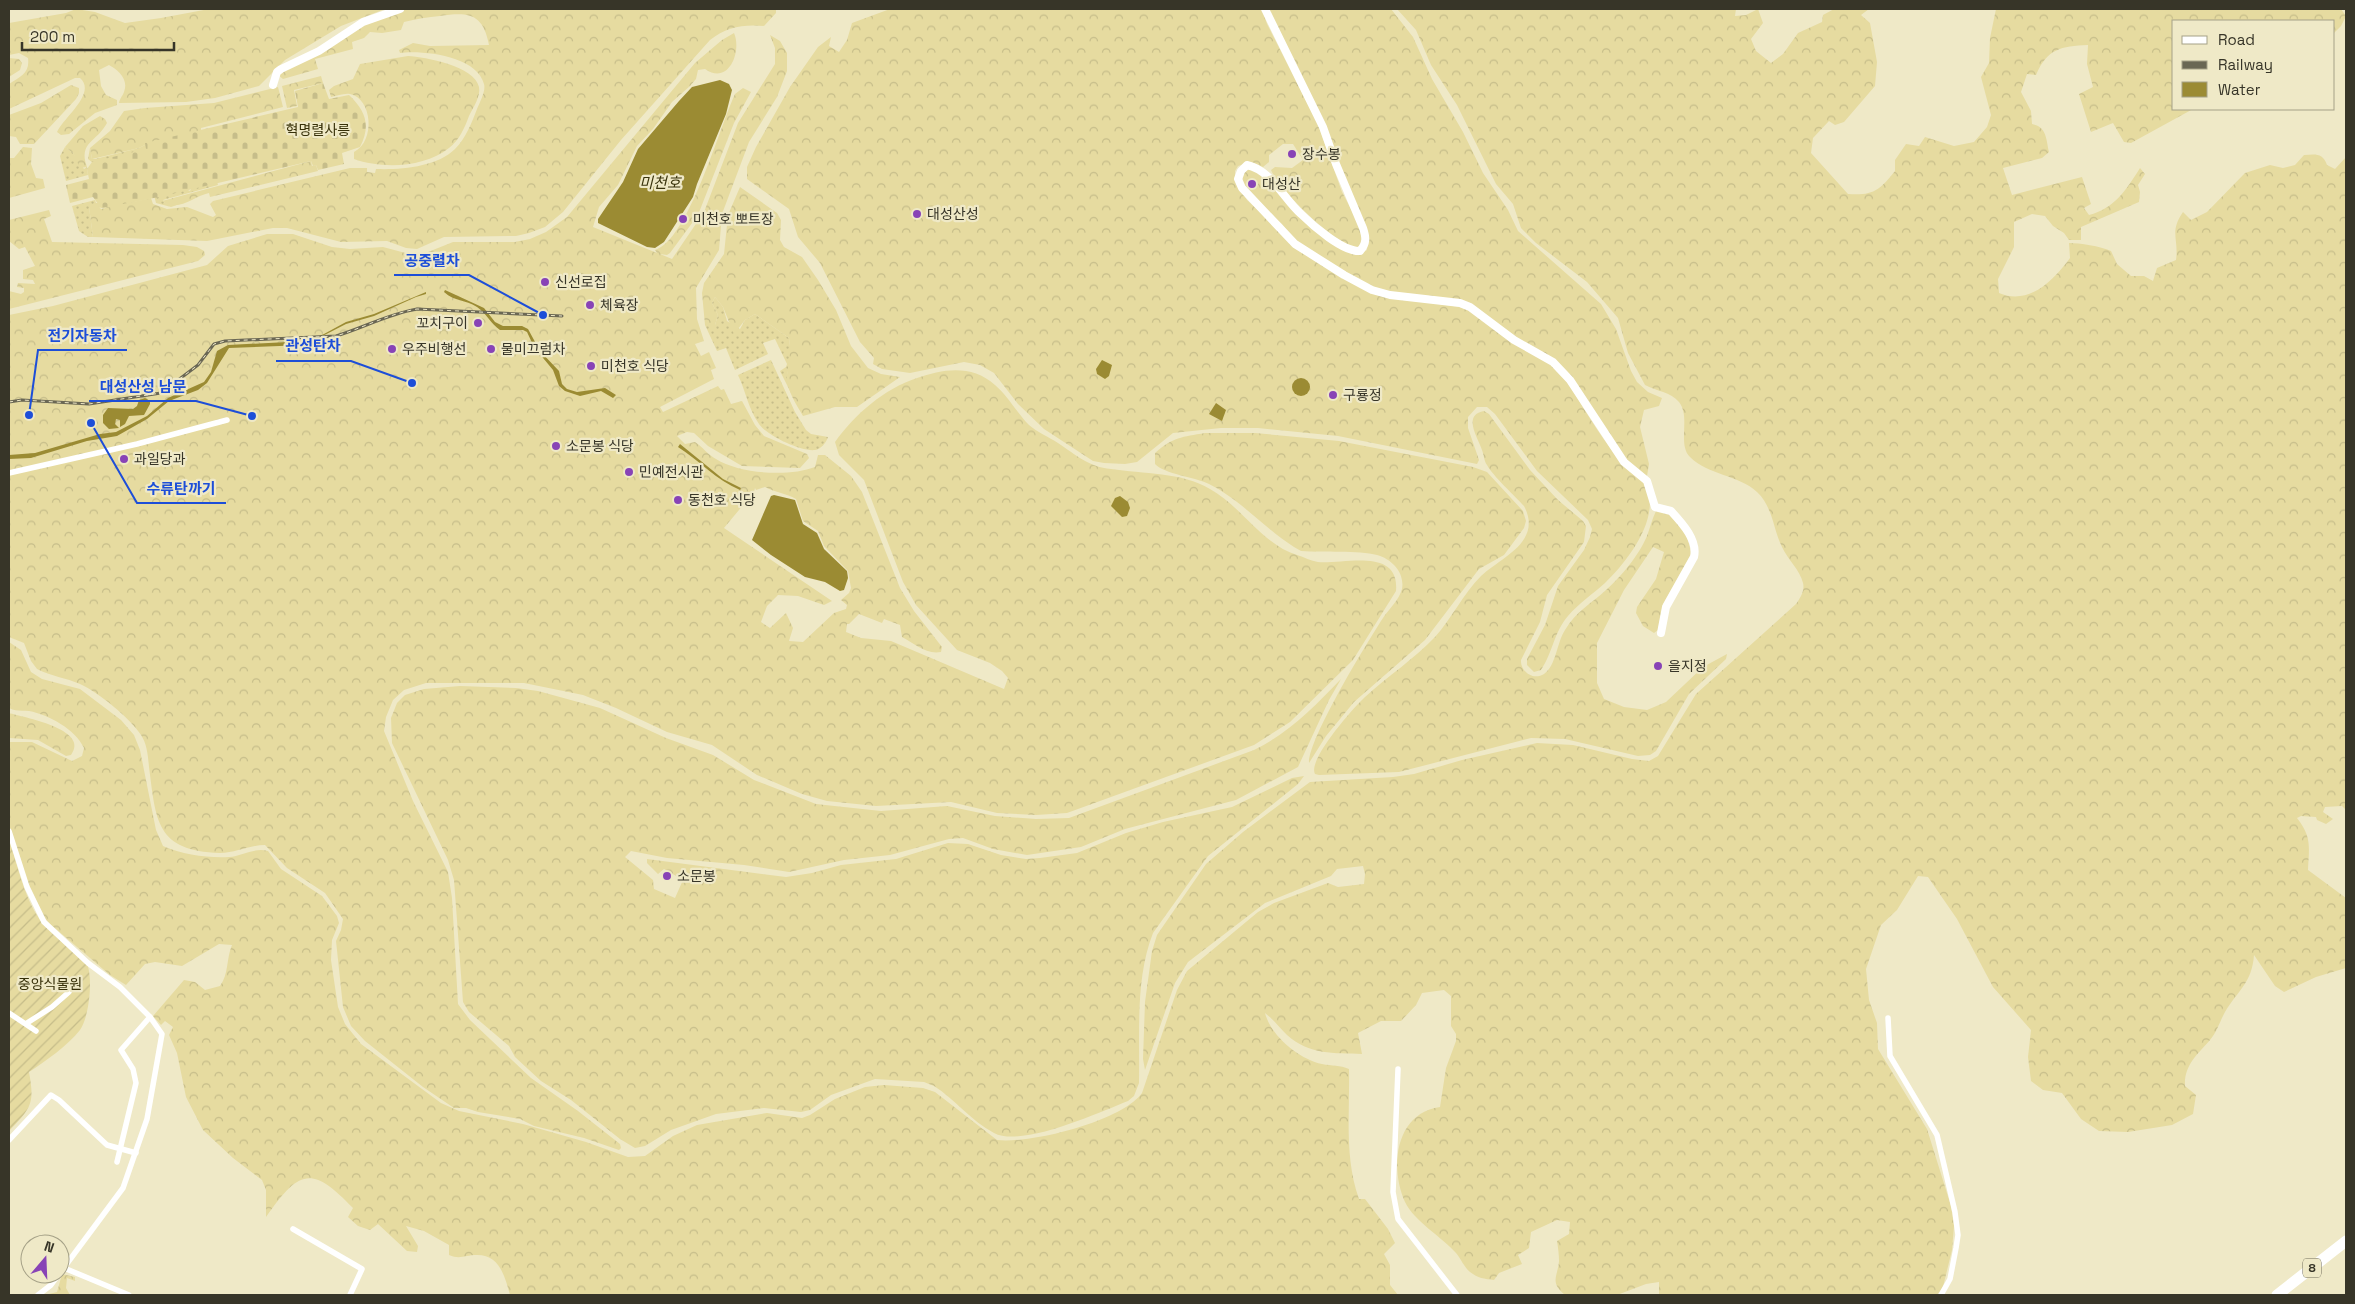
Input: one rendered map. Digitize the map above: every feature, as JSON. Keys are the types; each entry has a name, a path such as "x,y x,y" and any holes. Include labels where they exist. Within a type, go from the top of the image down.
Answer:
{"highway":[{"name":"8","path":"2278,1295 2346,1241"},
{"name":"8","path":"2286,1295 2346,1248"}],"street":[{"path":"273,85 277,72 281,69 319,51 363,22 400,9"},
{"path":"1265,9 1323,128 1366,236 1364,245 1360,250 1355,251 1340,245 1300,214 1284,194 1257,167 1247,165 1241,171 1238,179 1242,188 1295,244 1344,275 1372,290 1390,295 1460,303 1470,307 1514,340 1552,362 1570,380 1624,462 1647,481 1655,507 1671,511 1686,529 1693,542 1694,557 1666,607 1662,633"},
{"path":"9,473 137,444 227,420"},
{"path":"9,831 26,887 44,922 96,969 120,987 160,1029 163,1039 153,1081 148,1119 121,1193 89,1231 70,1259"},
{"path":"27,1024 43,1014 69,992"},
{"path":"9,1013 36,1031"},
{"path":"117,1162 136,1083 133,1069 121,1050 150,1017"},
{"path":"1888,1018 1890,1056 1936,1135 1955,1212 1958,1235 1956,1248 1950,1279 1941,1295"},
{"path":"1398,1069 1393,1192 1398,1219 1457,1295"},
{"path":"9,1140 51,1095 59,1100 107,1145 136,1153"},
{"path":"293,1229 362,1270 350,1295"},
{"path":"70,1275 129,1295"},
{"path":"38,1295 52,1284"}],"green space":[{"path":"76,9 95,12 125,23 209,9 385,9 341,26 285,60 259,86 215,98 186,102 119,103 124,92 124,79 119,72 109,65 99,70 101,86 106,95 117,100 117,105 95,113 69,134 61,135 57,132 82,98 85,91 84,84 80,78 75,78 9,109 9,84 24,74 28,67 28,58 19,53 9,55 9,23 66,13"},
{"path":"405,9 776,9 776,13 764,26 736,27 722,32 710,40 621,140 563,212 545,227 529,233 516,236 444,237 417,249 406,248 387,241 341,242 287,228 273,228 207,241 93,237 89,207 96,203 101,209 151,198 153,204 167,209 187,207 213,217 216,215 210,204 213,201 350,168 367,168 367,172 375,173 376,169 396,169 428,164 447,155 459,145 468,130 482,96 484,84 471,67 460,61 435,54 400,53 399,50 413,43 430,46 489,45 483,26 473,17 459,14 426,18 404,22 401,30 382,33 370,32 364,38 352,42 353,49 315,59 318,69 283,79 278,75 362,25"},
{"path":"890,9 1262,9 1267,24 1317,122 1342,192 1362,230 1364,238 1361,245 1356,248 1346,244 1309,215 1285,191 1271,170 1275,167 1292,168 1303,160 1293,144 1283,144 1269,155 1269,162 1263,167 1250,162 1238,166 1235,171 1235,180 1247,200 1305,254 1388,297 1460,307 1472,312 1555,367 1566,379 1590,419 1621,462 1645,484 1649,497 1649,510 1640,538 1614,574 1563,622 1541,670 1534,672 1527,665 1527,659 1545,625 1558,586 1584,550 1592,529 1588,520 1537,471 1495,414 1487,407 1477,407 1468,417 1468,428 1479,460 1477,464 1338,436 1258,428 1221,428 1173,433 1137,462 1125,464 1104,463 1093,461 1044,429 1018,404 994,373 980,365 964,362 910,373 882,369 873,364 874,358 860,342 820,263 798,237 789,209 747,179 747,167 756,147 790,87 818,47 831,37 829,46 839,52 847,40 852,23"},
{"path":"1268,9 1391,9 1413,37 1432,79 1463,132 1483,173 1508,210 1518,231 1601,304 1616,329 1631,371 1637,382 1648,392 1662,398 1659,406 1644,410 1640,427 1649,464 1647,476 1631,465 1622,454 1567,373 1471,306 1392,293 1373,287 1345,273 1297,243 1282,224 1254,199 1242,183 1244,172 1250,169 1258,171 1271,189 1280,193 1298,215 1359,254 1367,250 1368,234"},
{"path":"1397,9 1736,9 1735,16 1746,15 1758,9 1763,23 1751,39 1756,51 1771,63 1783,54 1798,33 1822,22 1823,15 1834,9 1869,9 1861,15 1870,23 1877,62 1875,86 1844,122 1835,125 1829,121 1813,138 1811,153 1848,194 1864,194 1870,193 1885,183 1895,171 1895,160 1906,144 1919,146 1925,137 1954,146 1974,142 1987,127 1991,115 1981,77 1989,63 1990,38 1996,9 2341,9 2346,16 2341,26 2335,32 2335,20 2172,20 2172,110 2191,110 2131,143 2124,142 2113,123 2091,132 2079,94 2093,87 2087,64 2088,45 2070,46 2050,54 2040,66 2036,75 2027,74 2021,92 2031,111 2032,124 2041,128 2045,134 2049,152 2042,158 2003,168 2012,195 2082,177 2091,204 2084,208 2089,215 2113,203 2125,191 2140,168 2145,174 2138,185 2140,192 2139,202 2081,227 2081,240 2069,240 2045,216 2032,214 2014,222 2014,247 1998,279 1999,293 2010,296 2020,296 2040,289 2056,275 2070,258 2069,243 2090,245 2111,251 2117,264 2131,276 2144,276 2153,281 2157,268 2176,260 2175,230 2183,212 2191,220 2207,212 2245,173 2270,165 2283,168 2295,165 2304,155 2312,154 2321,156 2327,165 2335,169 2346,157 2346,810 2342,806 2325,807 2323,812 2333,819 2326,824 2317,820 2316,817 2301,816 2297,818 2307,837 2309,848 2308,870 2346,898 2346,968 2316,977 2284,992 2275,986 2254,955 2253,965 2244,986 2225,1012 2217,1030 2189,1066 2185,1086 2196,1095 2193,1114 2172,1125 2128,1132 2099,1131 2081,1119 2062,1093 2043,1090 2031,1081 2028,1057 2031,1030 1993,987 1957,919 1928,877 1918,876 1897,910 1881,925 1866,969 1869,1000 1877,1023 1878,1049 1927,1129 1951,1206 1954,1226 1952,1250 1943,1287 1937,1295 1659,1295 1659,1282 1646,1284 1617,1295 1565,1295 1556,1282 1559,1261 1557,1241 1569,1234 1570,1222 1557,1220 1531,1232 1529,1248 1518,1255 1522,1264 1499,1273 1494,1280 1481,1278 1473,1274 1466,1268 1458,1255 1409,1209 1400,1188 1398,1173 1397,1158 1405,1130 1414,1119 1425,1111 1440,1107 1446,1068 1456,1041 1456,1034 1451,1026 1451,996 1444,990 1422,993 1416,1005 1401,1021 1381,1021 1358,1033 1362,1054 1313,1050 1295,1042 1265,1013 1273,1030 1295,1052 1322,1064 1349,1069 1349,1135 1354,1183 1359,1199 1365,1199 1388,1229 1395,1243 1384,1254 1390,1265 1390,1285 1398,1295 510,1295 500,1268 491,1259 477,1255 460,1257 449,1255 449,1245 424,1231 406,1226 418,1246 417,1252 407,1251 378,1224 370,1230 358,1226 348,1217 353,1208 339,1194 316,1179 306,1178 297,1182 277,1201 266,1217 266,1190 262,1180 233,1158 203,1130 186,1097 177,1053 169,1035 173,1027 165,1021 161,1025 153,1016 184,980 195,982 205,990 220,986 225,976 232,945 219,944 182,966 155,962 145,964 126,985 110,975 50,924 40,913 29,888 9,827 9,742 32,742 72,761 82,756 84,748 68,729 53,719 29,711 9,708 9,642 21,650 31,672 42,679 80,689 121,720 134,735 140,750 156,830 163,846 187,854 213,857 229,857 258,850 268,851 281,869 322,896 337,916 339,923 332,940 331,960 338,1007 345,1024 361,1044 441,1103 459,1111 523,1124 586,1142 628,1157 645,1156 673,1136 697,1125 767,1113 802,1118 835,1099 865,1087 884,1085 923,1088 935,1092 997,1140 1031,1138 1053,1134 1096,1121 1116,1113 1142,1093 1177,990 1187,971 1258,912 1274,903 1328,883 1338,887 1364,884 1365,874 1363,866 1337,869 1331,876 1265,903 1188,962 1175,983 1145,1070 1143,1059 1145,1002 1152,951 1157,935 1206,864 1243,832 1310,782 1414,774 1462,760 1537,743 1573,745 1632,759 1649,761 1658,756 1696,694 1796,604 1802,594 1803,583 1797,569 1782,547 1770,511 1762,498 1750,486 1706,468 1690,457 1684,445 1684,415 1679,402 1668,394 1645,385 1628,353 1618,318 1587,282 1536,243 1521,228 1513,204 1496,184 1457,105 1431,65 1416,30"},
{"path":"734,33 736,49 732,64 721,73 713,73 705,69 698,70 696,79 672,102 653,129 637,146 618,185 599,207 593,227 657,253 655,250 667,242 691,205 735,94 743,88 751,92 734,123 698,215 670,253 667,255 660,254 672,259 704,212 738,123 775,64 775,48 770,35 780,41 787,53 787,71 777,97 749,142 722,214 719,250 696,288 697,319 704,341 695,344 701,356 709,352 716,368 711,370 714,379 660,407 663,412 718,386 721,390 724,389 731,404 742,401 755,425 764,436 807,454 809,458 800,468 742,466 708,446 694,433 687,432 677,436 685,444 695,442 713,457 726,464 751,471 779,473 804,470 815,467 818,455 825,455 851,476 862,492 900,588 914,611 942,647 941,652 930,652 902,637 900,625 884,619 882,623 859,614 847,624 846,632 861,638 891,641 1004,689 1008,678 1002,671 990,663 957,650 916,605 903,582 864,480 839,455 835,442 861,412 893,389 917,378 937,372 957,370 967,371 986,378 1000,389 1029,425 1089,463 1103,468 1162,474 1199,483 1221,496 1262,534 1284,550 1318,562 1356,560 1380,563 1389,568 1395,577 1396,591 1353,660 1290,722 1254,745 1067,813 1036,815 997,813 951,802 876,806 827,801 802,794 757,775 712,745 667,732 583,695 524,683 426,683 404,690 393,700 386,717 384,731 413,801 448,872 452,898 458,1004 470,1020 531,1078 620,1144 621,1148 619,1150 584,1138 534,1126 520,1119 478,1112 466,1108 454,1108 423,1087 365,1041 351,1026 343,1007 336,941 343,919 325,893 287,868 265,845 220,853 199,851 183,846 171,839 163,830 158,817 151,786 148,754 143,739 136,728 96,693 75,682 37,669 31,661 24,643 9,637 9,315 53,306 207,265 228,246 267,234 293,234 332,247 350,249 383,247 413,255 428,252 453,242 515,242 530,239 546,232 567,217 695,63 722,40","holes":["765,487 796,499 803,521 818,531 824,546 848,571 851,588 849,593 841,600 847,605 846,609 834,613 803,642 789,641 793,628 786,613 770,628 761,622 767,606 778,595 798,596 824,605 832,601 724,528 754,492 755,488 756,490"]},
{"path":"408,56 426,58 448,64 469,73 475,80 479,87 479,94 464,129 456,142 439,155 428,160 403,165 390,165 354,159 354,152 361,147 366,139 368,130 367,111 357,97 343,94 331,97 329,90 334,86 353,79 360,64"},
{"path":"9,58 19,59 22,63 20,70 9,77"},
{"path":"321,76 323,83 294,90 297,106 287,108 282,86"},
{"name":"혁명렬사릉","path":"323,83 329,99 349,95 363,113 365,119 365,132 360,147 342,153 344,164 318,170 311,161 159,197 101,208 93,197 70,203 66,185 89,179 87,169 92,162 146,149 145,143 298,107 295,91"},
{"path":"71,85 79,88 76,99 34,144 20,144 16,137 9,136 9,115 41,103"},
{"path":"278,87 283,107 201,128 201,131 147,144 139,148 92,159 90,148 110,131 124,111 214,103"},
{"path":"100,116 107,123 87,147 85,159 87,167 80,168 73,153 65,147 83,126"},
{"path":"147,144 149,149 93,163 88,159 90,148 92,159 95,159 139,148"},
{"path":"23,147 32,148 31,164 36,178 43,179 45,188 9,198 9,158 14,158"},
{"path":"65,147 73,153 84,169 87,167 88,175 66,181 60,156"},
{"path":"311,161 312,166 316,165 318,171 210,197 209,193 180,205 168,204 162,201"},
{"path":"216,178 218,185 163,200 165,203 180,204 171,207 156,203 154,195 188,189 189,191 191,190 190,184"},
{"path":"740,187 777,213 781,220 780,240 784,247 802,257 818,280 836,310 851,346 868,368 881,374 900,377 857,407 835,407 803,416 788,386 789,338 755,314 745,320 734,334 723,307 715,297 712,303 718,315 715,325 705,325 702,293 704,283 724,254 728,215"},
{"path":"151,198 110,208 89,207 93,237 88,237 79,231 72,206 95,200 96,203"},
{"path":"49,210 51,216 44,219 52,242 183,245 197,247 204,251 205,255 198,261 9,309 9,291 21,294 24,292 24,288 17,287 18,283 35,284 33,280 23,279 23,270 35,266 25,247 19,249 9,241 9,220"},
{"path":"715,297 723,307 727,321 740,329 745,320 755,314 789,338 791,355 787,376 792,395 780,371 787,364 775,339 763,343 768,354 735,370 726,348 717,351 705,325 715,325 718,315 712,303"},
{"path":"771,360 795,412 806,430 811,434 828,437 819,448 809,450 784,442 769,433 755,418 738,375"},
{"path":"1484,411 1489,414 1530,470 1586,526 1584,542 1547,595 1540,622 1521,660 1525,671 1532,676 1540,676 1548,670 1569,623 1612,585 1629,565 1644,543 1656,511 1668,513 1677,519 1687,537 1691,554 1663,604 1658,630 1654,633 1643,626 1636,613 1637,607 1656,579 1664,552 1653,547 1624,590 1597,643 1597,683 1604,699 1624,707 1647,710 1666,702 1703,667 1727,654 1726,659 1689,694 1656,751 1650,755 1638,756 1565,739 1531,738 1399,772 1315,774 1314,767 1324,746 1351,711 1435,637 1481,576 1508,555 1524,539 1528,529 1528,519 1524,506 1485,462 1473,428 1474,417 1477,413"},
{"path":"1205,433 1255,433 1339,441 1473,467 1487,472 1523,511 1526,521 1524,528 1504,555 1479,569 1425,640 1354,702 1326,736 1309,763 1311,751 1318,733 1340,690 1375,630 1401,593 1401,577 1392,563 1377,555 1369,553 1301,551 1221,491 1209,484 1172,473 1155,464 1155,453 1167,444 1184,437"},
{"path":"1341,679 1329,700 1298,767 1236,800 1125,829 1081,847 1027,855 993,849 963,838 949,839 890,855 844,860 789,872 744,865 667,858 631,851 625,857 653,880 654,889 675,898 683,880 664,869 658,874 647,863 647,859 786,877 812,873 841,865 896,859 948,843 968,844 1001,855 1026,859 1040,858 1077,853 1126,833 1163,822 1232,807 1292,778 1304,776 1298,784 1208,856 1153,933 1143,969 1139,1026 1139,1083 1134,1096 1128,1101 1081,1120 1023,1136 1007,1136 994,1133 942,1091 924,1082 875,1079 831,1095 810,1110 801,1112 764,1108 716,1114 671,1130 645,1146 635,1148 620,1139 571,1100 541,1081 515,1057 509,1046 469,1012 463,1002 454,880 448,860 392,743 391,718 397,703 405,695 424,689 460,686 516,688 538,691 600,708 666,738 713,755 754,780 816,804 881,811 947,806 995,816 1036,819 1069,818 1254,750 1279,736 1311,709"},
{"path":"9,713 40,721 64,731 72,738 75,746 71,755 66,756 38,740 9,738"},
{"name":"중앙식물원","path":"9,837 22,882 37,915 43,923 86,962 90,977 90,987 86,1016 80,1030 63,1047 29,1072 32,1091 30,1105 9,1131"},
{"path":"70,1276 75,1277 75,1281 70,1279"},
{"path":"59,1284 66,1284 66,1288 70,1295 45,1295 57,1292"}],"water":[{"name":"미천호","path":"720,80 729,84 732,90 726,114 693,197 664,242 655,248 647,247 598,223 598,219 623,182 638,149 692,87"},
{"path":"445,290 484,308 495,322 503,326 522,326 528,329 540,351 559,371 562,384 567,389 577,392 605,388 616,395 613,398 601,391 580,396 565,391 559,386 553,370 534,347 527,332 523,330 500,330 477,307 452,297 444,292"},
{"path":"426,292 426,294 374,316 346,324 305,345 229,348 207,383 198,390 169,401 147,419 117,436 87,441 31,458 9,459 9,455 35,453 100,434 116,432 147,416 168,398 204,382 211,372 217,351 228,345 307,341 346,322 374,314"},
{"path":"1102,360 1112,365 1109,376 1105,379 1097,374 1096,369"},
{"path":"1301,378 1307,381 1310,387 1307,393 1301,396 1295,393 1292,387 1295,381"},
{"path":"145,398 150,401 150,404 144,415 129,416 125,424 120,427 120,420 116,419 115,424 119,428 109,429 103,423 103,415 108,408 133,409 137,406 139,400"},
{"path":"1216,403 1226,410 1222,421 1209,414"},
{"path":"680,444 723,479 741,488 740,490 723,481 678,447"},
{"path":"771,496 795,500 803,524 817,533 824,549 847,571 848,578 844,590 840,591 825,582 805,577 752,540"},
{"path":"1120,496 1128,502 1130,508 1127,516 1122,517 1111,506 1115,498"}],"railway":[{"path":"9,402 22,400 89,404 161,393 198,365 214,344 225,341 336,336 396,314 417,309 562,316"}],"place":[{"name":"장수봉","path":"1292,154"},
{"name":"대성산","path":"1252,184"},
{"name":"대성산성","path":"917,214"},
{"name":"미천호 뽀트장","path":"683,219"},
{"name":"신선로집","path":"545,282"},
{"name":"체육장","path":"590,305"},
{"name":"공중렬차","path":"543,315"},
{"name":"꼬치구이","path":"478,323"},
{"name":"우주비행선","path":"392,349"},
{"name":"물미끄럼차","path":"491,349"},
{"name":"미천호 식당","path":"591,366"},
{"name":"관성탄차","path":"412,383"},
{"name":"구룡정","path":"1333,395"},
{"name":"전기자동차","path":"29,415"},
{"name":"대성산성 남문","path":"252,416"},
{"name":"수류탄까기","path":"91,423"},
{"name":"소문봉 식당","path":"556,446"},
{"name":"과일당과","path":"124,459"},
{"name":"민예전시관","path":"629,472"},
{"name":"동천호 식당","path":"678,500"},
{"name":"을지정","path":"1658,666"},
{"name":"소문봉","path":"667,876"}]}
